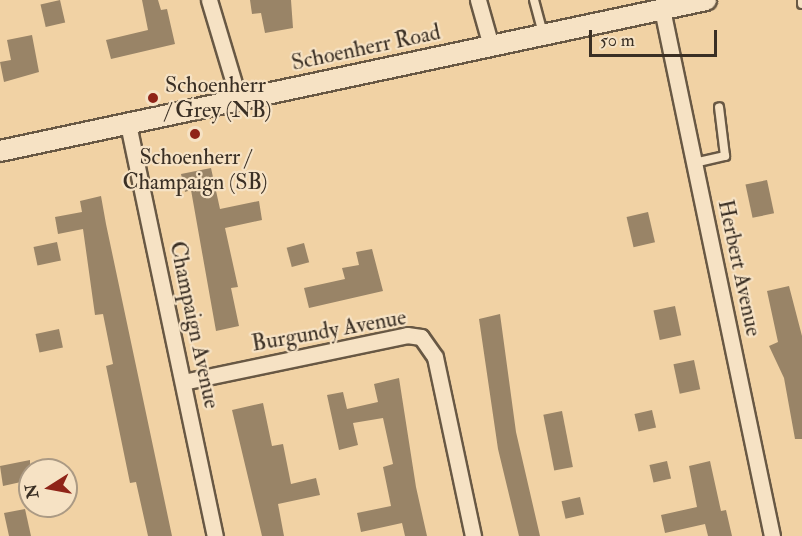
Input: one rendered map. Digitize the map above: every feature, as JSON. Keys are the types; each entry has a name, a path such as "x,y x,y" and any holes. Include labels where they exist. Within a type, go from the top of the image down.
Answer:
{"main road":[{"name":"Schoenherr Road","path":"0,151 706,0"}],"street":[{"path":"209,0 239,100"},
{"path":"478,0 491,46"},
{"name":"Herbert Avenue","path":"662,9 772,536"},
{"name":"Champaign Avenue","path":"128,124 215,536"},
{"name":"Burgundy Avenue","path":"183,382 407,335 421,337 435,357 472,536"}],"lane":[{"path":"534,0 543,35"},
{"path":"694,163 725,156 719,107"}],"building":[{"path":"60,0 65,22 46,27 41,4"},
{"path":"142,0 158,0 161,10 167,9 175,44 111,59 106,40 148,30"},
{"path":"250,0 291,0 293,28 265,33 261,13 252,14"},
{"path":"32,35 39,72 4,82 0,62 11,60 7,40"},
{"path":"211,168 220,209 259,201 262,220 225,228 238,287 231,288 239,326 216,331 191,190 185,192 181,174"},
{"path":"767,180 774,213 753,218 745,185"},
{"path":"101,196 172,536 148,536 136,482 130,483 106,366 113,364 103,314 95,315 83,229 58,234 55,217 82,212 80,201"},
{"path":"648,212 655,242 634,247 627,217"},
{"path":"57,242 61,261 37,266 34,247"},
{"path":"304,243 309,262 292,267 287,248"},
{"path":"372,249 383,291 309,308 304,288 345,279 342,268 359,265 356,252"},
{"path":"789,286 802,336 802,439 795,439 784,378 769,346 778,342 767,291"},
{"path":"675,306 681,335 660,340 653,311"},
{"path":"500,314 516,432 540,536 519,536 498,449 479,319"},
{"path":"59,329 63,348 39,353 36,334"},
{"path":"694,360 700,389 680,394 673,364"},
{"path":"399,378 416,487 427,536 405,536 402,523 361,532 357,513 391,506 383,467 393,464 383,418 353,423 358,445 339,450 327,395 343,392 347,409 378,402 374,384"},
{"path":"263,403 272,446 283,444 291,484 316,478 320,495 278,504 284,536 262,536 232,410"},
{"path":"652,410 656,428 639,432 634,414"},
{"path":"562,411 573,467 554,471 543,415"},
{"path":"667,461 671,479 654,483 649,465"},
{"path":"710,461 721,511 726,510 732,536 708,536 705,524 665,533 661,515 697,507 689,466"},
{"path":"18,462 18,483 3,486 0,466"},
{"path":"580,497 584,515 566,519 561,501"},
{"path":"18,510 18,518 27,518 31,536 9,536 4,513"}],"place":[{"name":"Schoenherr / Grey (NB)","path":"153,98"},
{"name":"Schoenherr / Champaign (SB)","path":"195,134"}]}
